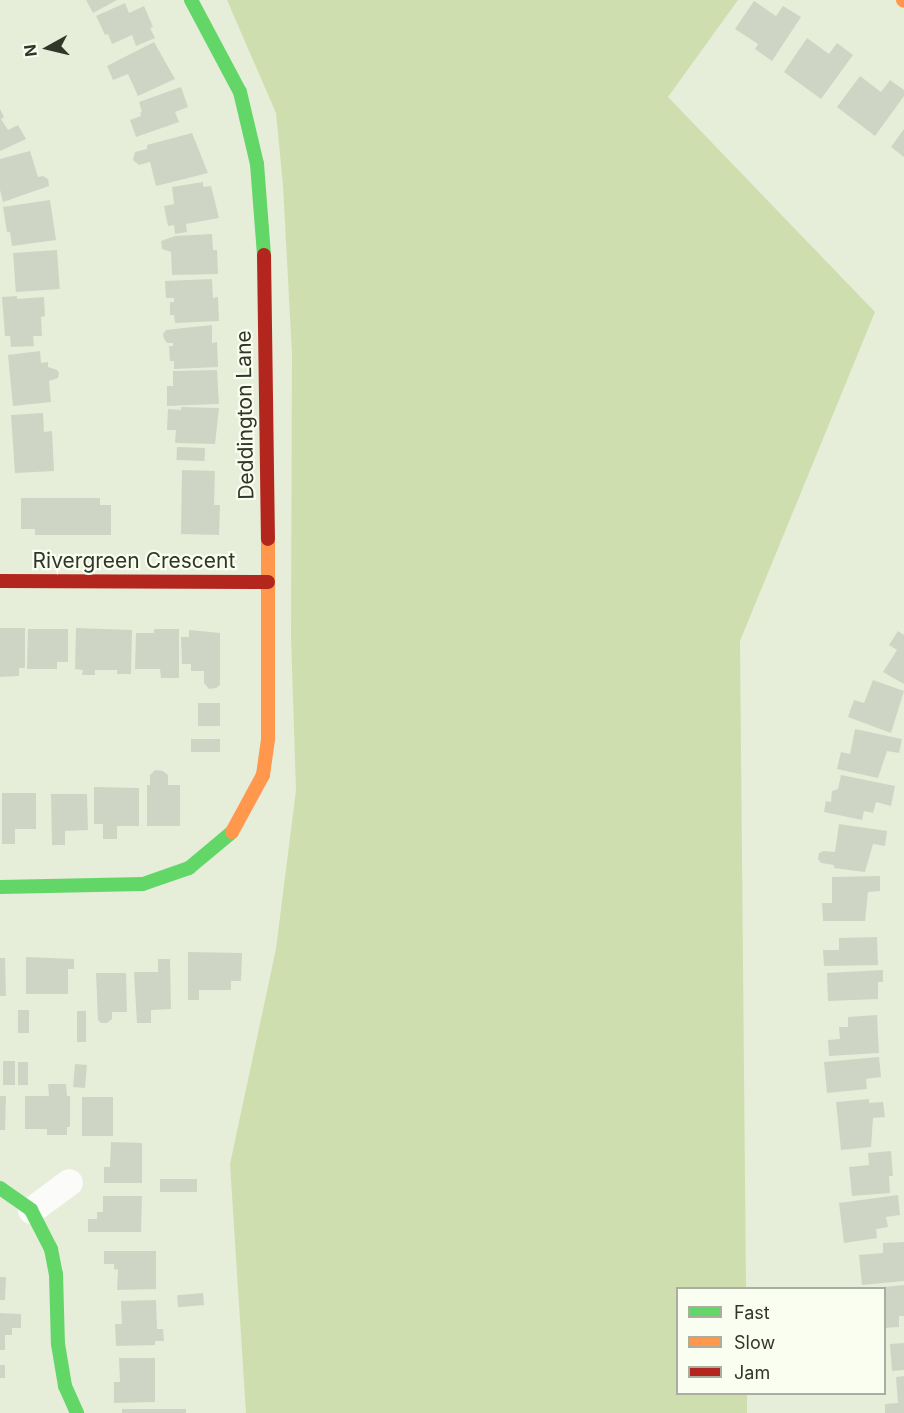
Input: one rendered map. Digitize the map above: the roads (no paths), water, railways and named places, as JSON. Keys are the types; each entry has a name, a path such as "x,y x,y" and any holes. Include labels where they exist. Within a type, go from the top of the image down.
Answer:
{"street":[{"name":"Deddington Lane","path":"0,887 143,884 189,868 230,836 263,775 268,739 268,582 264,231 258,164 240,92 191,0"},
{"name":"Rivergreen Crescent","path":"0,581 268,582"},
{"path":"31,1210 69,1182"},
{"path":"0,1188 31,1210 51,1249 56,1274 65,1386 77,1413"}]}
